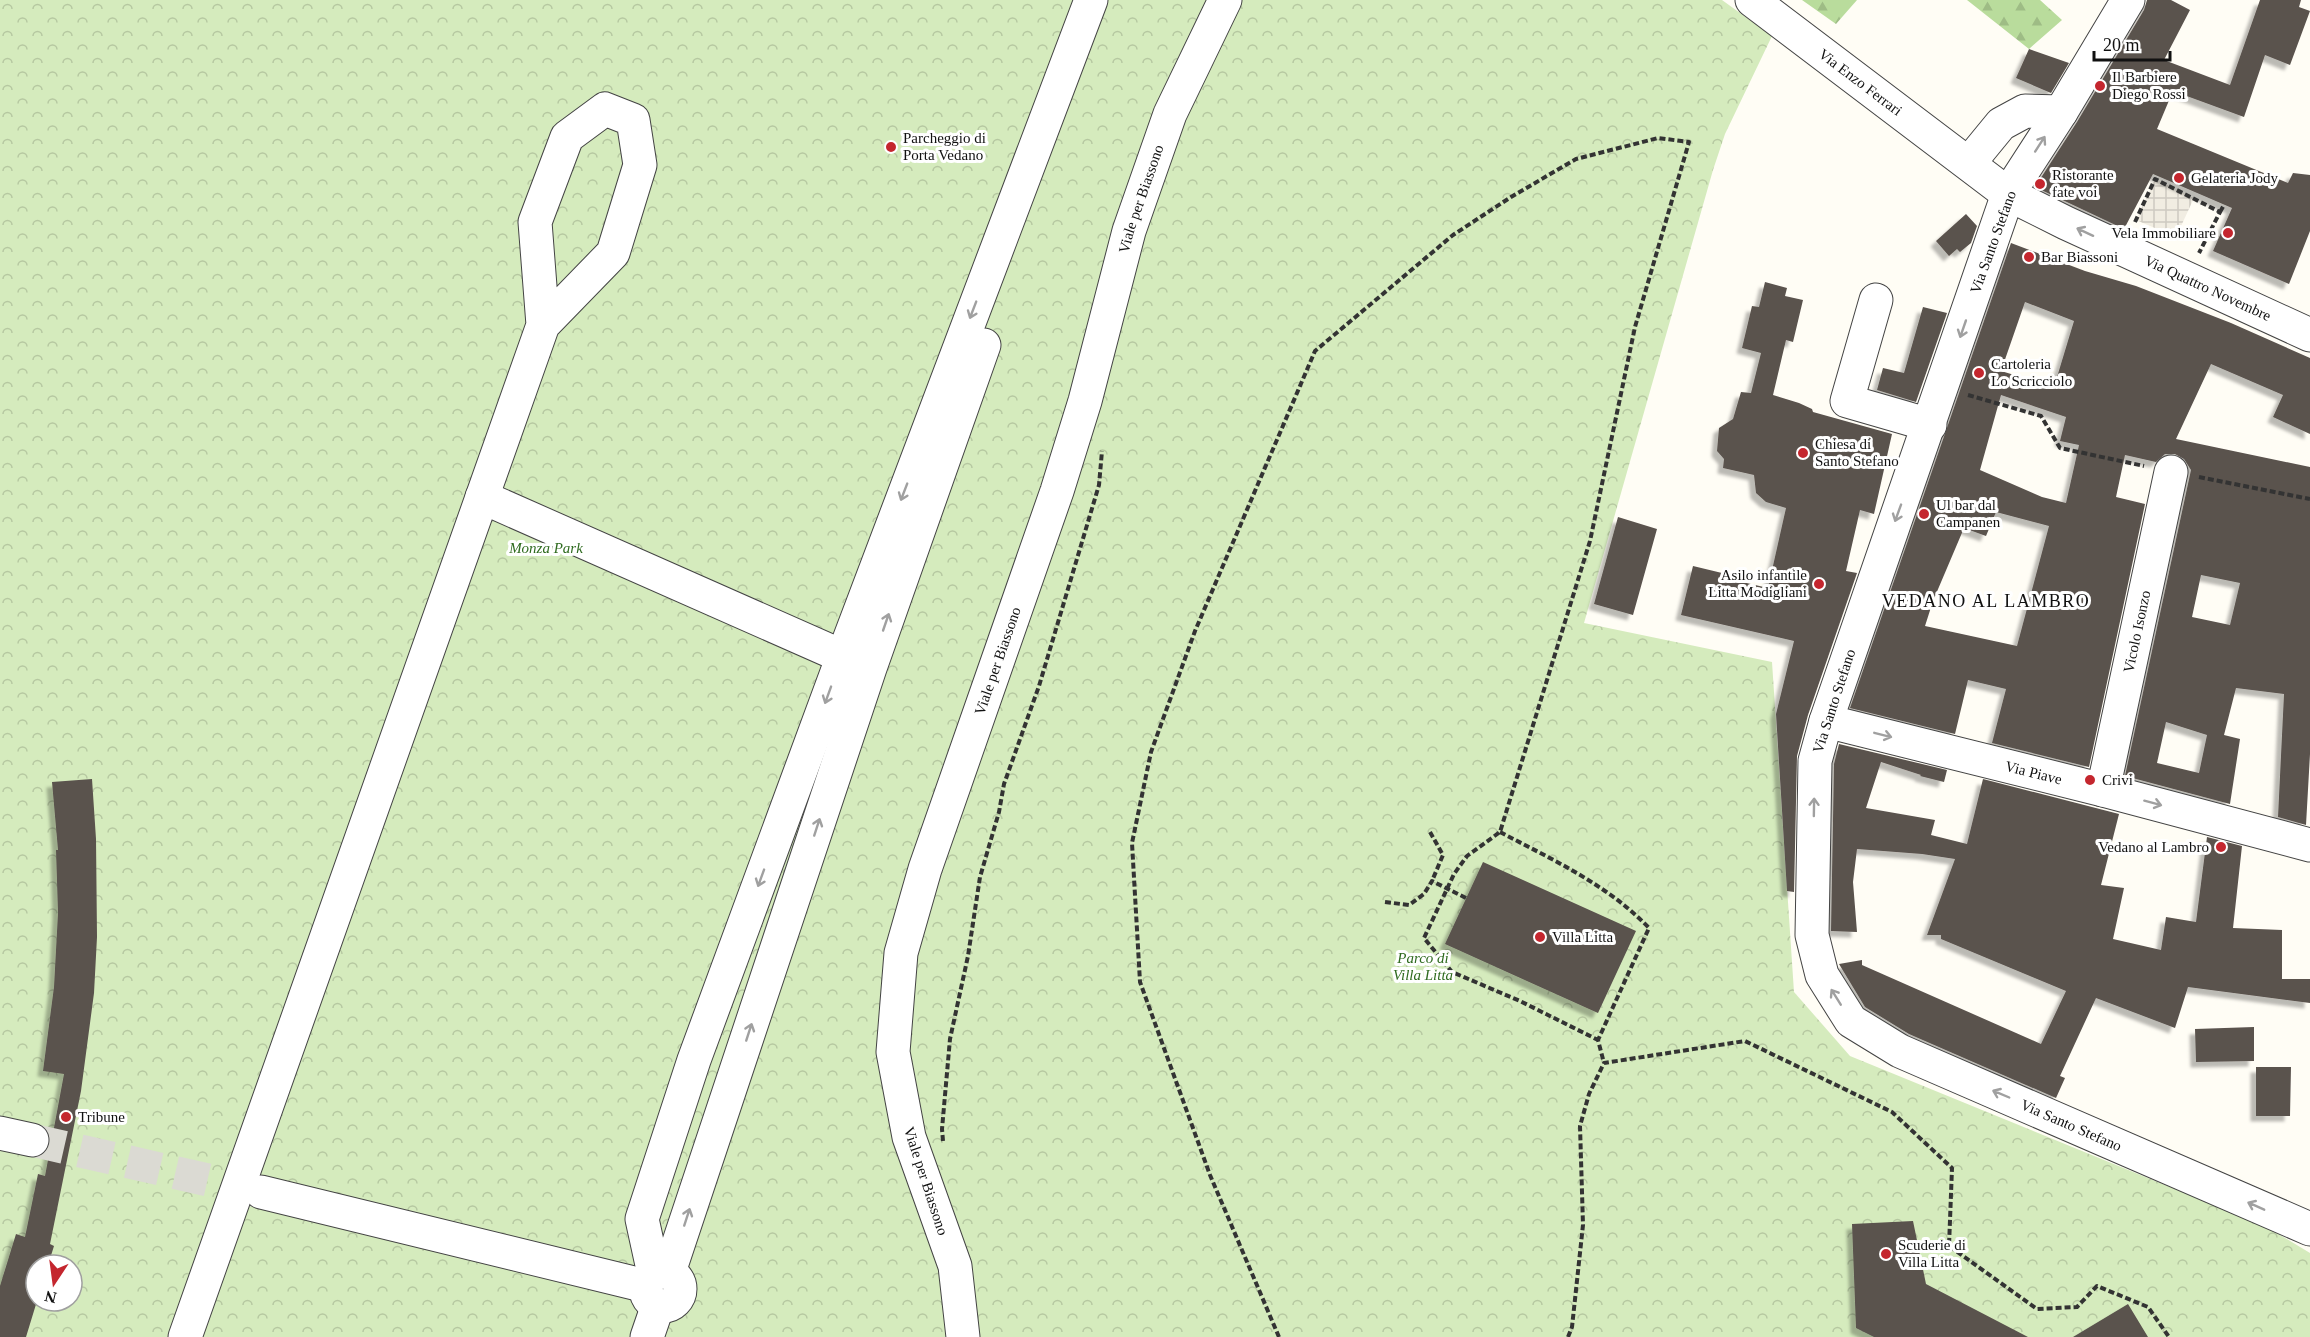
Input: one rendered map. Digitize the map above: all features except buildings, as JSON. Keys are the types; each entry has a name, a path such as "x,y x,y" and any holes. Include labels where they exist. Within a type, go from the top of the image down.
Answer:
{"street":[{"path":"647,1337 657,1284 856,662 1091,0"},
{"path":"657,1284 642,1220 694,1060 856,662 1114,0"},
{"name":"Viale per Biassono","path":"963,1337 955,1266 909,1137 893,1052 901,953 925,869 1058,491 1086,401 1129,231 1170,114 1225,0"},
{"name":"Via Enzo Ferrari","path":"1752,0 2008,194"},
{"name":"Via Santo Stefano","path":"2128,0 2061,112 2008,194 1826,721 1815,761 1812,935 1822,975 1851,1021 1900,1052 2310,1229"},
{"path":"184,1337 543,325 535,222 567,137 605,109 633,120 640,165 613,253 543,325"},
{"path":"1969,164 2001,124 2025,111 2061,112"},
{"name":"Via Quattro Novembre","path":"2008,194 2310,335"},
{"path":"1875,300 1847,401 1930,425"},
{"name":"Vicolo Isonzo","path":"2103,790 2171,472"},
{"path":"482,497 856,662"},
{"name":"Via Piave","path":"1826,721 2103,790 2310,845"},
{"path":"0,1133 32,1140"},
{"path":"261,1192 657,1284"}],"path":[{"path":"1279,1337 1210,1175 1140,982 1132,843 1151,752 1194,631 1315,351 1454,235 1511,197 1576,159 1658,138 1689,142 1635,327 1590,541 1500,832 1467,856 1454,874 1424,938 1452,972 1520,1001 1598,1040"},
{"path":"2123,249 2155,179 2220,212"},
{"path":"2186,278 2224,205"},
{"path":"1943,387 2041,416"},
{"path":"942,1129 950,1039 968,956 980,877 999,812 1004,784 1039,686 1044,662 1060,619 1099,485 1103,442"},
{"path":"1385,902 1410,905 1424,894 1443,855 1430,832"},
{"path":"1500,832 1596,884 1630,908 1649,928 1598,1040 1604,1063 1589,1094 1580,1126 1583,1226 1572,1327 1568,1337"},
{"path":"1432,881 1466,898"},
{"path":"1604,1063 1745,1041 1882,1107 1892,1112 1952,1168 1949,1246 2037,1309 2077,1307 2097,1286 2148,1306 2169,1337"}],"green space":[{"name":"Monza Park","path":"0,0 1722,0 1772,36 1725,134 1713,170 1584,623 1772,662 1794,992 1850,1056 2265,1226 2310,1253 2310,1337 0,1337"},
{"path":"1802,0 1857,0 1836,24"},
{"path":"1967,0 2040,0 2062,20 2029,49"}],"shaded area":[{"path":"2155,179 2194,198 2176,237 2136,220"}],"tunnel":[{"path":"32,1140 261,1192"}],"place":[{"name":"Il Barbiere Diego Rossi","path":"2100,86"},
{"name":"Parcheggio di Porta Vedano","path":"891,147"},
{"name":"Gelateria Jody","path":"2179,178"},
{"name":"Ristorante fate voi","path":"2040,184"},
{"name":"Vela Immobiliare","path":"2228,233"},
{"name":"Bar Biassoni","path":"2029,257"},
{"name":"Cartoleria Lo Scricciolo","path":"1979,373"},
{"name":"Chiesa di Santo Stefano","path":"1803,453"},
{"name":"Ul bar dal Campanen","path":"1924,514"},
{"name":"Asilo infantile Litta Modigliani","path":"1819,584"},
{"name":"Crivi","path":"2090,780"},
{"name":"Vedano al Lambro","path":"2221,847"},
{"name":"Villa Litta","path":"1540,937"},
{"name":"Tribune","path":"66,1117"},
{"name":"Scuderie di Villa Litta","path":"1886,1254"}],"district":[{"name":"VEDANO AL LAMBRO","path":"1986,601"}],"park label":[{"name":"Parco di Villa Litta","path":"1423,966"}]}
